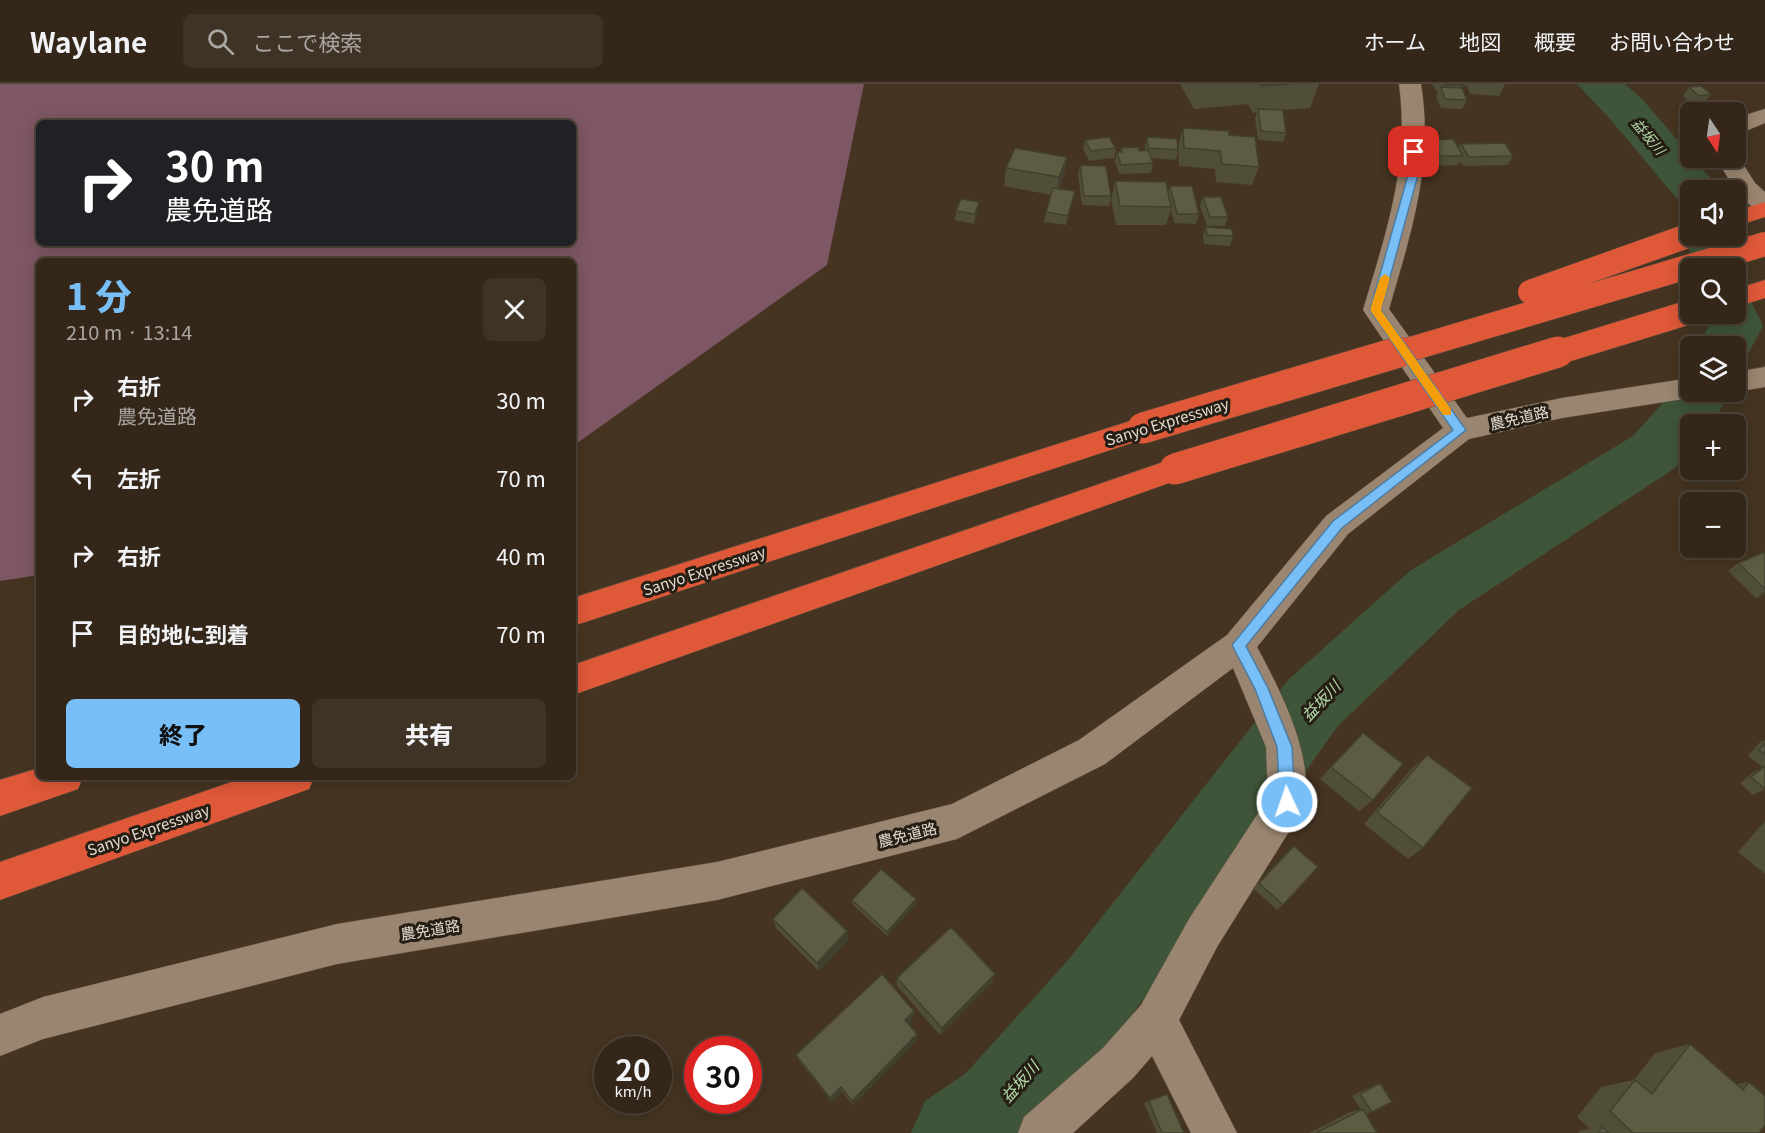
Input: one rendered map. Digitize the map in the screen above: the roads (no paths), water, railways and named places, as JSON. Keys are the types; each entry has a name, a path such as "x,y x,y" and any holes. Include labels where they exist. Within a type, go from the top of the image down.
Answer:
{"highway":[{"path":"1746,215 1765,208"},
{"path":"1143,428 1680,239"},
{"name":"Sanyo Expressway","path":"576,611 1143,428 1765,244"},
{"path":"1746,295 1765,289"},
{"path":"576,679 1175,469 1680,315"},
{"path":"0,798 56,780"},
{"name":"Sanyo Expressway","path":"0,881 287,780"}],"street":[{"path":"1410,84 1415,107 1413,175 1376,310 1460,430"},
{"path":"1746,121 1765,116"},
{"path":"1734,168 1746,187 1765,208"},
{"path":"1746,380 1765,377"},
{"name":"農免道路","path":"0,1035 43,1018 337,944 717,881 957,822 1092,752 1239,645 1337,525 1460,430 1562,408 1674,391"},
{"path":"1040,1133 1118,1063 1156,1020 1203,933 1287,802 1284,747 1261,688 1239,645"},
{"path":"1156,1020 1215,1133"}],"waterway":[{"name":"益坂川","path":"1599,84 1626,109 1686,180"},
{"name":"益坂川","path":"1713,246 1717,258"},
{"name":"益坂川","path":"1730,336 1735,324"},
{"name":"益坂川","path":"957,1133 998,1105 1099,989 1313,703 1435,590 1654,452 1695,402"}]}
